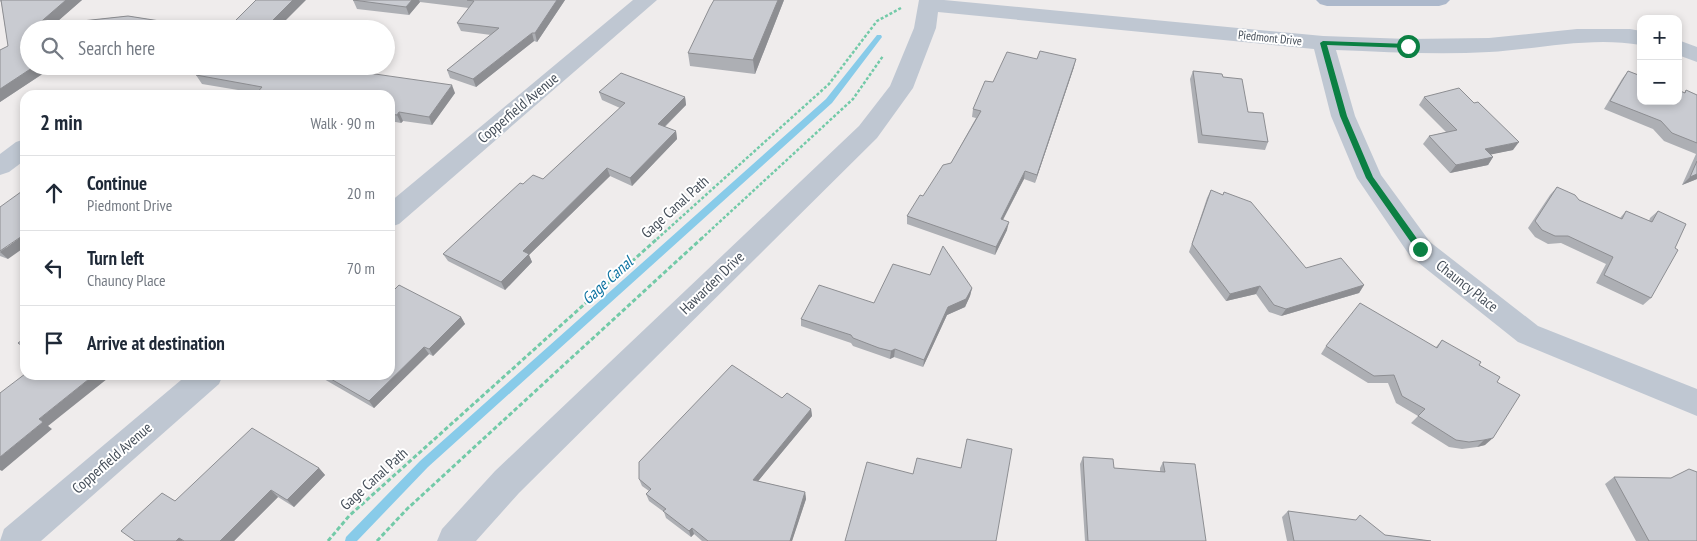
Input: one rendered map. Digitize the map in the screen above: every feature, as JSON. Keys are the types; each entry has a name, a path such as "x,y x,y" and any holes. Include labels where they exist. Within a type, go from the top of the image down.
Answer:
{"main road":[{"path":"1327,0 1439,0"}],"street":[{"name":"Copperfield Avenue","path":"395,207 401,194 646,0"},
{"name":"Piedmont Drive","path":"930,2 1323,43 1408,46 1489,45 1577,36 1637,37"},
{"name":"Hawarden Drive","path":"454,541 507,482 868,132 901,88 923,36 930,2"},
{"name":"Chauncy Place","path":"1323,43 1344,116 1370,178 1420,249 1528,334 1697,403"},
{"path":"1682,49 1697,55"},
{"path":"0,166 20,152"},
{"name":"Copperfield Avenue","path":"16,541 202,380"}],"path":[{"name":"Gage Canal Path","path":"328,541 356,510 829,84 877,21 899,9 930,2"},
{"path":"897,18 899,9"},
{"path":"377,541 414,502 853,99 885,51"}],"building":[{"path":"1,0 66,0 43,20 20,20 21,75 0,89 0,50 8,46"},
{"path":"256,0 293,0 273,20 236,20"},
{"path":"353,0 412,0 406,7"},
{"path":"467,0 557,0 535,33 532,33 473,79 447,70 499,28 457,23 474,1"},
{"path":"714,0 778,0 753,60 688,53"},
{"path":"128,16 154,20 91,20"},
{"path":"1040,51 1076,59 1037,175 1025,171 1001,219 1009,222 996,247 907,216 920,195 923,196 943,165 951,163 981,111 973,109 985,81 993,82 1007,52 1037,59"},
{"path":"1193,71 1222,74 1223,77 1242,79 1248,112 1263,113 1268,142 1202,135"},
{"path":"1628,71 1637,74 1637,105 1682,105 1682,92 1685,93 1686,90 1697,95 1697,143 1672,133 1661,121 1610,101"},
{"path":"621,73 685,97 658,124 676,131 630,178 607,168 523,251 529,254 501,282 443,254 520,183 523,184 533,175 543,179 625,103 599,92"},
{"path":"196,75 382,75 452,85 429,117 399,112 395,115 395,90 259,90 262,87"},
{"path":"1459,88 1474,103 1478,102 1519,142 1485,149 1493,157 1456,165 1429,136 1457,130 1424,97"},
{"path":"1697,161 1697,174 1690,177"},
{"path":"1557,187 1575,195 1579,200 1622,219 1626,211 1652,222 1658,211 1686,224 1675,248 1678,250 1651,298 1604,275 1613,257 1568,236 1555,236 1542,230 1535,221"},
{"path":"1211,190 1223,195 1224,192 1251,202 1306,268 1341,258 1364,285 1286,309 1274,305 1260,286 1230,294 1192,244"},
{"path":"20,193 20,237 0,251 0,207"},
{"path":"943,246 972,288 966,299 948,307 924,360 895,349 891,351 879,348 853,338 851,335 801,319 819,285 874,303 893,264 930,275"},
{"path":"399,285 461,317 429,349 424,347 395,375 395,289"},
{"path":"1360,303 1437,348 1442,340 1481,362 1479,365 1500,377 1497,382 1520,395 1493,438 1469,442 1456,440 1418,416 1425,409 1402,396 1394,375 1374,376 1326,346"},
{"path":"732,365 782,398 787,393 811,409 753,480 805,492 790,541 708,541 692,528 689,531 663,511 666,509 646,494 651,489 639,479 639,462"},
{"path":"20,378 20,380 88,380 39,419 43,422 0,457 0,393"},
{"path":"333,380 390,380 369,401"},
{"path":"252,428 319,468 287,500 271,490 220,541 184,541 179,538 176,541 135,541 121,531 162,493 175,501"},
{"path":"967,439 1012,449 996,541 845,541 867,462 913,474 917,458 961,468"},
{"path":"1083,457 1113,459 1114,468 1165,472 1163,462 1195,464 1206,541 1088,541"},
{"path":"1689,469 1697,472 1697,541 1649,541 1614,477 1671,478"},
{"path":"1288,511 1356,520 1360,515 1385,535 1431,541 1294,541"}],"waterway":[{"name":"Gage Canal","path":"350,541 424,464 829,101 879,37"}],"route":[{"path":"1408,46 1323,43 1344,116 1370,178 1420,249"}]}
